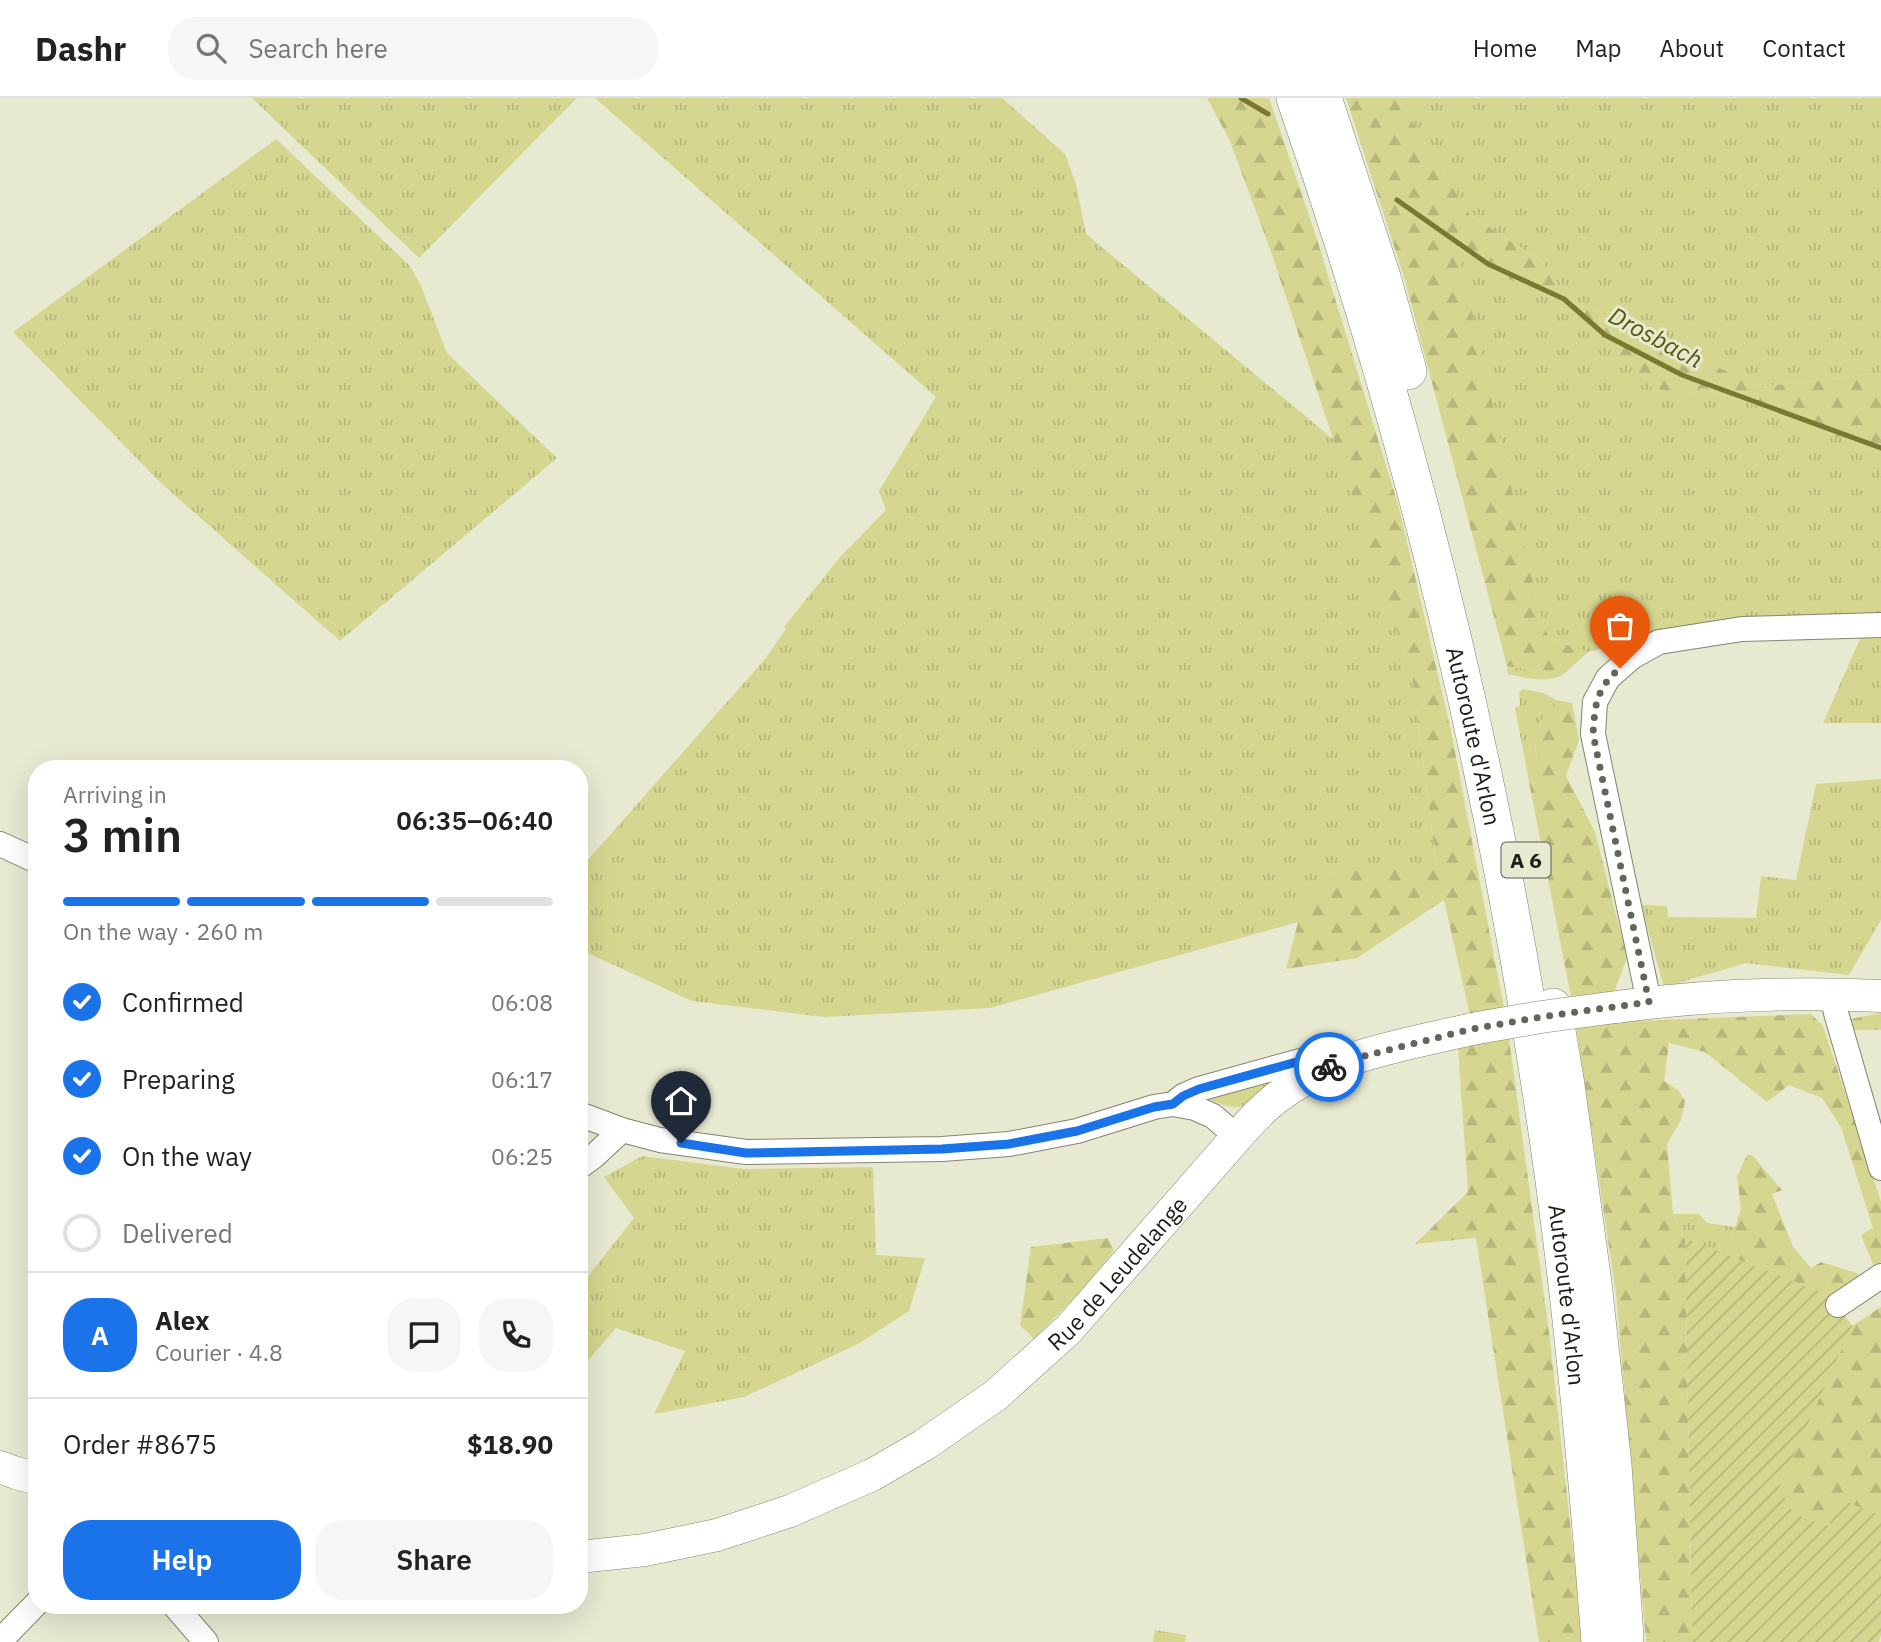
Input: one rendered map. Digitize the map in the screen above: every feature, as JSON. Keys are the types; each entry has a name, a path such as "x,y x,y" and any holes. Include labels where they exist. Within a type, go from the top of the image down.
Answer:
{"highway":[{"name":"Autoroute d'Arlon","path":"1296,98 1357,284 1414,483 1462,679 1503,874 1542,1098 1567,1286 1587,1462 1600,1642"},
{"name":"Autoroute d'Arlon","path":"1323,98 1382,277 1438,475 1487,674 1529,870 1566,1085 1593,1283 1613,1465 1626,1642"}],"main road":[{"name":"Rue de Leudelange","path":"588,1556 645,1550 718,1535 790,1511 825,1496 872,1475 924,1445 996,1395 1068,1330 1260,1112 1276,1098 1324,1069 1348,1060 1472,1029 1649,1002 1741,995 1881,996"}],"street":[{"path":"1649,1002 1593,734 1595,702 1608,678 1632,657 1659,642 1742,629 1881,625"},
{"path":"0,844 28,857"},
{"path":"1832,995 1881,1168"},
{"path":"1173,1104 1199,1089 1300,1061 1314,1062 1324,1069"},
{"path":"588,1117 660,1140 746,1153 942,1149 1009,1144 1063,1133 1173,1104 1195,1108 1213,1116 1237,1137"},
{"path":"588,1160 622,1130"},
{"path":"1838,1305 1881,1276"},
{"path":"0,1641 28,1612"},
{"path":"182,1614 206,1642"}],"green space":[{"path":"252,98 577,98 419,258"},
{"path":"595,98 1002,98 1065,154 1076,184 1086,234 1334,440 1412,676 1436,863 1328,874 1298,922 990,1008 825,1017 692,1001 588,953 588,860 765,659 786,629 784,627 840,557 886,510 879,491 936,397"},
{"path":"1207,98 1269,98 1316,236 1399,508 1451,731 1507,1024 1550,1340 1583,1642 1539,1642 1476,1238 1415,1244 1468,1192 1458,1047 1470,1015 1444,900 1357,958 1286,969 1298,922 1327,874 1436,862 1412,676 1270,249 1230,141"},
{"path":"1346,98 1398,98 1470,215 1542,261 1564,300 1531,293 1457,246 1539,610 1549,639 1588,652 1563,675 1507,666 1404,277"},
{"path":"1398,98 1881,98 1881,373 1760,387 1602,313 1564,300 1542,261 1470,215"},
{"path":"276,139 410,266 421,286 447,353 557,458 340,641 162,484 13,332"},
{"path":"1456,246 1531,293 1564,300 1686,396 1703,388 1770,410 1881,454 1881,617 1643,639 1588,652 1549,639 1539,610"},
{"path":"1564,300 1602,313 1760,387 1881,373 1881,454 1770,410 1703,388 1686,396 1651,387"},
{"path":"1881,631 1881,723 1823,723 1863,632"},
{"path":"1507,666 1563,675 1550,679 1529,678 1508,674"},
{"path":"1523,689 1543,693 1556,700 1533,732 1538,767 1529,782 1515,708 1520,705 1519,692"},
{"path":"1556,700 1572,703 1579,740 1566,776 1595,832 1627,958 1614,992 1618,1019 1637,1021 1811,1014 1823,1026 1881,1202 1881,1262 1874,1267 1861,1235 1873,1228 1841,1127 1822,1098 1789,1085 1767,1102 1705,1052 1669,1043 1664,1081 1678,1090 1685,1101 1681,1120 1667,1144 1673,1214 1685,1238 1692,1642 1646,1642 1616,1294 1574,1012 1529,782 1538,766 1533,732"},
{"path":"1881,779 1881,920 1849,975 1746,963 1664,987 1641,905 1667,906 1668,917 1756,918 1761,876 1796,880 1816,784"},
{"path":"1881,1013 1881,1030 1853,1030 1851,1019"},
{"path":"1271,1080 1272,1082 1244,1106 1229,1106 1204,1097"},
{"path":"1747,1155 1752,1155 1782,1190 1772,1194 1793,1247 1811,1268 1821,1262 1857,1273 1859,1276 1833,1297 1726,1255 1741,1209 1737,1177"},
{"path":"642,1156 744,1169 873,1167 876,1255 925,1258 909,1311 858,1344 744,1397 654,1414 685,1351 616,1328 588,1361 588,1277 634,1218 604,1177"},
{"path":"1673,1214 1699,1214 1707,1223 1735,1227 1726,1255 1685,1238"},
{"path":"1108,1238 1114,1251 1082,1290 1034,1339 1020,1325 1031,1247"},
{"path":"1685,1238 1833,1297 1852,1326 1779,1488 1794,1514 1829,1526 1841,1500 1881,1515 1879,1642 1692,1642"},
{"path":"1881,1307 1881,1515 1841,1501 1829,1526 1794,1514 1778,1488 1852,1326"},
{"path":"1155,1630 1186,1635 1185,1642 1153,1642"}],"waterway":[{"name":"Drosbach","path":"1241,98 1268,114"},
{"name":"Drosbach","path":"1397,200 1488,264 1564,299 1605,335 1682,375 1881,448"}],"way so far":[{"path":"1329,1067 1472,1029 1649,1002 1593,734 1595,702 1608,678 1620,668"}],"route":[{"path":"681,1143 746,1153 942,1149 1009,1144 1077,1131 1154,1107 1173,1104 1199,1089 1300,1061 1314,1062 1324,1069 1329,1067"}]}
